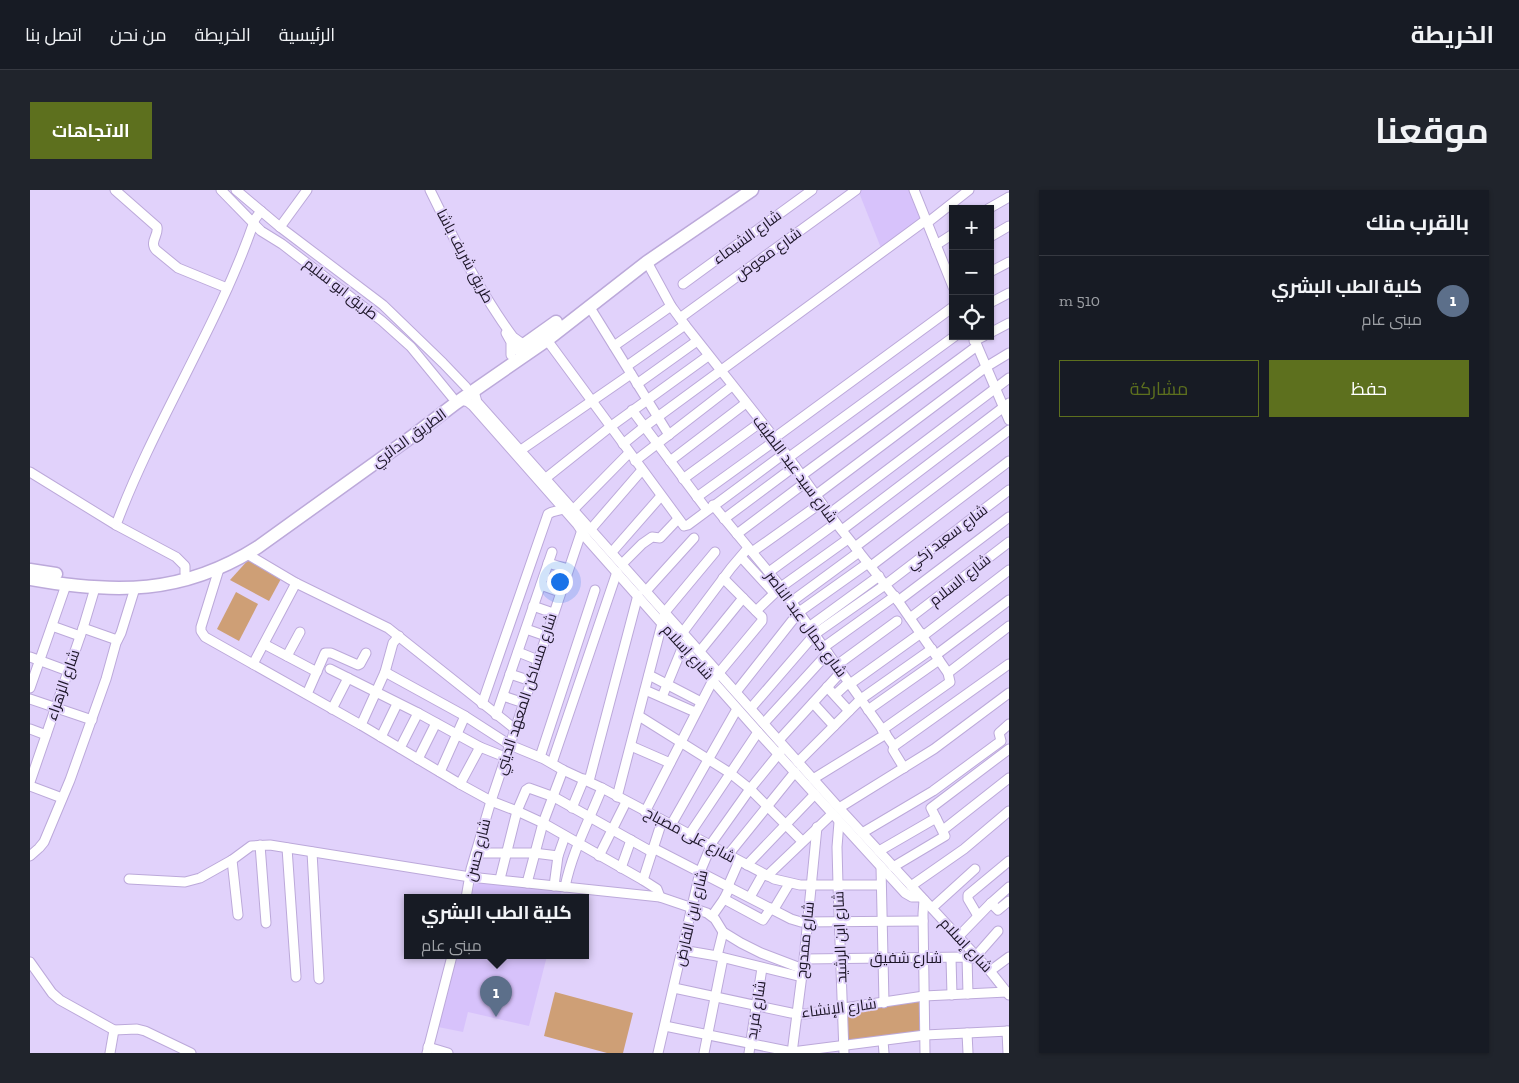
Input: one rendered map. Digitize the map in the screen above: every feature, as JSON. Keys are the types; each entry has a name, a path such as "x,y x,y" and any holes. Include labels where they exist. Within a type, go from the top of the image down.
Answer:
{"highway":[{"name":"الطريق الدائري","path":"212,569 224,558 251,543 411,432 739,190"},
{"name":"الطريق الدائري","path":"471,388 510,355 589,306 647,262 752,190"},
{"name":"الطريق الدائري","path":"59,581 156,579 212,569 247,554 396,442"},
{"name":"الطريق الدائري","path":"31,578 95,588 135,588 167,584 193,573"}],"street":[{"path":"115,190 157,226 158,232 153,243 156,250 178,268 227,288"},
{"name":"طريق ابو سليم","path":"221,190 261,231 282,244 382,321 411,347 456,399"},
{"name":"طريق ابو سليم","path":"236,190 280,228 383,305 471,388"},
{"path":"280,228 307,190"},
{"name":"طريق شريف باشا","path":"430,190 464,260 502,322 515,339 526,344"},
{"name":"شارع الشيماء","path":"682,284 812,190"},
{"name":"شارع معوض","path":"521,450 592,402 682,322 856,190"},
{"path":"914,190 949,278"},
{"path":"623,444 969,190"},
{"path":"994,206 1009,197"},
{"path":"116,524 131,487 227,288 253,223 261,211"},
{"path":"994,235 1009,226"},
{"path":"936,246 949,237"},
{"name":"شارع سيد عبد اللطيف","path":"647,262 682,322 795,466 848,539 879,576 948,673"},
{"path":"994,270 1009,262"},
{"path":"944,266 949,263"},
{"path":"994,302 1009,293"},
{"path":"589,306 669,435"},
{"path":"614,346 671,306"},
{"path":"697,497 949,310"},
{"name":"طريق شريف باشا","path":"502,322 502,326 511,342 510,355"},
{"path":"994,331 1009,323"},
{"path":"546,334 610,427 682,525 686,526 949,340"},
{"path":"637,384 697,341"},
{"path":"737,534 975,341 995,388 1006,405 1009,420"},
{"path":"816,495 986,367 1009,353"},
{"path":"546,478 632,410 708,356"},
{"path":"829,514 1009,378"},
{"path":"574,509 632,457 657,444 732,386"},
{"name":"شارع إسلام","path":"471,388 478,407 564,509 612,552 620,568"},
{"name":"شارع إسلام","path":"456,399 478,407 521,450 574,509 586,527 642,593 662,624 758,732 814,794 862,833 923,898 974,957 990,971 1008,993"},
{"path":"670,461 746,404"},
{"path":"769,572 839,527 1006,405"},
{"name":"شارع جمال عبد الناصر","path":"632,410 697,497 724,519 769,572 778,590 799,612 894,746 893,750 904,768"},
{"path":"683,479 761,422"},
{"path":"791,602 1009,430"},
{"path":"736,692 799,612 869,564 1009,461"},
{"path":"724,519 795,466"},
{"path":"586,527 642,470"},
{"path":"30,472 116,524 176,557 193,573"},
{"name":"شارع سعيد زكي","path":"812,631 885,585 1009,490"},
{"path":"612,552 661,496"},
{"path":"683,632 741,557 821,503"},
{"path":"482,704 548,514 564,509"},
{"path":"764,723 826,650 1009,516"},
{"path":"552,763 620,568 642,544 652,537 660,538 678,519"},
{"name":"شارع مساكن المعهد الديني","path":"491,801 560,592 586,527"},
{"path":"572,808 586,780 642,593 694,538"},
{"path":"756,611 778,590 848,539"},
{"name":"شارع السلام","path":"910,618 1009,542"},
{"path":"496,715 552,552"},
{"path":"617,797 665,612 715,552"},
{"path":"247,554 296,583 379,622 515,729"},
{"path":"741,557 778,590"},
{"path":"548,563 568,569"},
{"path":"212,569 201,631 205,637 381,736 460,784 491,801 543,824 643,880 657,889 660,898"},
{"path":"835,695 849,683 922,635 1009,570"},
{"path":"750,708 812,631 879,576"},
{"path":"526,577 560,592"},
{"path":"645,812 713,680 762,621 762,617 723,578"},
{"path":"30,688 52,626 59,581"},
{"path":"253,664 296,583"},
{"name":"شارع الزهراء","path":"30,782 95,588"},
{"path":"30,856 44,842 62,798 92,720 135,588"},
{"path":"540,757 595,590"},
{"name":"شارع إسلام","path":"642,593 665,612 814,779 835,811 839,822 908,896 923,898"},
{"path":"700,651 744,598"},
{"path":"868,710 936,655 1009,600"},
{"path":"533,606 553,613"},
{"path":"513,614 529,620"},
{"name":"شارع ابن الفارض","path":"658,1053 700,872 710,846 750,789 778,754 782,743 839,669 897,621"},
{"path":"52,626 117,640"},
{"path":"814,779 884,732 950,682 951,679 948,673 1009,626"},
{"path":"526,629 546,636"},
{"path":"288,656 300,632"},
{"path":"506,634 522,640"},
{"path":"361,725 385,672 393,643 399,636"},
{"path":"264,644 317,672"},
{"path":"662,697 683,646"},
{"path":"307,694 327,652 358,665 366,653"},
{"path":"518,652 538,660"},
{"path":"798,762 861,699 936,655"},
{"path":"30,657 68,671"},
{"path":"498,657 514,662"},
{"path":"894,746 1009,664"},
{"path":"330,669 418,713 480,747 505,757"},
{"name":"شارع على مصباح","path":"385,672 465,716 510,744 602,788 765,875 790,884 811,886 880,885"},
{"path":"510,674 531,681"},
{"path":"649,675 701,702"},
{"path":"332,709 348,678"},
{"path":"491,680 507,685"},
{"path":"827,687 849,711"},
{"path":"645,690 695,712"},
{"path":"750,897 765,875 835,811 961,730 1009,693"},
{"path":"503,696 524,703"},
{"path":"30,699 92,720"},
{"path":"813,703 834,726"},
{"path":"381,736 397,704"},
{"path":"643,880 652,850 666,823 708,759 737,708"},
{"path":"400,748 418,713"},
{"path":"440,772 465,716"},
{"path":"639,716 730,773 750,789 802,841"},
{"path":"418,759 436,723"},
{"path":"862,833 932,791 1001,741 998,734 1009,724"},
{"path":"30,729 46,735"},
{"path":"689,835 758,732"},
{"path":"631,746 670,763"},
{"path":"460,784 480,747"},
{"path":"893,867 944,837 946,834 931,808 1009,750"},
{"path":"527,883 543,824 563,770"},
{"path":"728,855 795,772"},
{"path":"943,830 1009,778"},
{"path":"30,786 62,798"},
{"path":"500,879 517,811 527,788 531,788 554,797 631,840 729,886 791,919 808,923 923,921"},
{"path":"565,887 570,865 602,788"},
{"path":"712,916 724,899 729,886 743,863 786,824 814,794"},
{"name":"شارع حسن","path":"467,894 491,801"},
{"path":"599,856 626,802"},
{"path":"911,886 964,849 1009,811"},
{"path":"879,851 936,818"},
{"name":"شارع ابن الرشيد","path":"839,822 837,840 838,886 844,1050"},
{"name":"شارع ممدوح","path":"792,1053 808,923 817,827"},
{"path":"554,886 558,856 565,836"},
{"path":"621,868 631,840"},
{"path":"260,845 266,924"},
{"path":"129,880 185,882 200,878 232,860 251,846 260,845 470,877 660,898 693,907 712,916 723,932 760,953 802,973"},
{"path":"287,848 296,977"},
{"path":"312,852 319,980"},
{"path":"476,853 534,853 558,856"},
{"path":"232,860 238,915"},
{"path":"978,916 968,899 968,895 1009,861"},
{"path":"881,867 884,1002"},
{"path":"932,908 975,869"},
{"path":"724,899 763,920 790,884"},
{"path":"958,937 1009,887"},
{"path":"923,898 925,1053"},
{"path":"991,903 998,910 1009,901"},
{"path":"968,994 974,957 998,931"},
{"path":"704,1053 716,996 723,932"},
{"path":"682,950 720,957 762,968 802,973"},
{"name":"شارع شفيق","path":"804,959 974,957"},
{"path":"990,971 1009,957"},
{"path":"951,958 952,995"},
{"path":"448,1053 428,1050 451,959"},
{"path":"30,962 52,993 60,1000 114,1030 137,1029 145,1031 191,1053"},
{"name":"شارع فريد","path":"749,1049 762,968"},
{"name":"شارع الإنشاء","path":"674,988 797,1014 924,996 1008,993"},
{"path":"665,1026 708,1035 749,1049 792,1053 844,1050 883,1041 925,1035 1008,1031 1008,1053"},
{"path":"110,1053 114,1030"},
{"path":"968,1033 968,1053"},
{"path":"883,1041 884,1053"}],"shaded area":[{"path":"858,190 914,190 924,216 881,248"},
{"path":"249,559 282,577 269,601 230,580"},
{"path":"236,592 258,604 239,641 217,629"},
{"path":"476,879 562,890 561,894 472,894"},
{"path":"455,959 546,959 529,1026 468,1012 463,1032 438,1027"},
{"path":"555,992 633,1013 623,1053 607,1053 544,1036"},
{"path":"919,999 921,1031 848,1042 846,1009"}],"place":[{"name":"كلية الطب البشري","path":"496,1017"}]}
